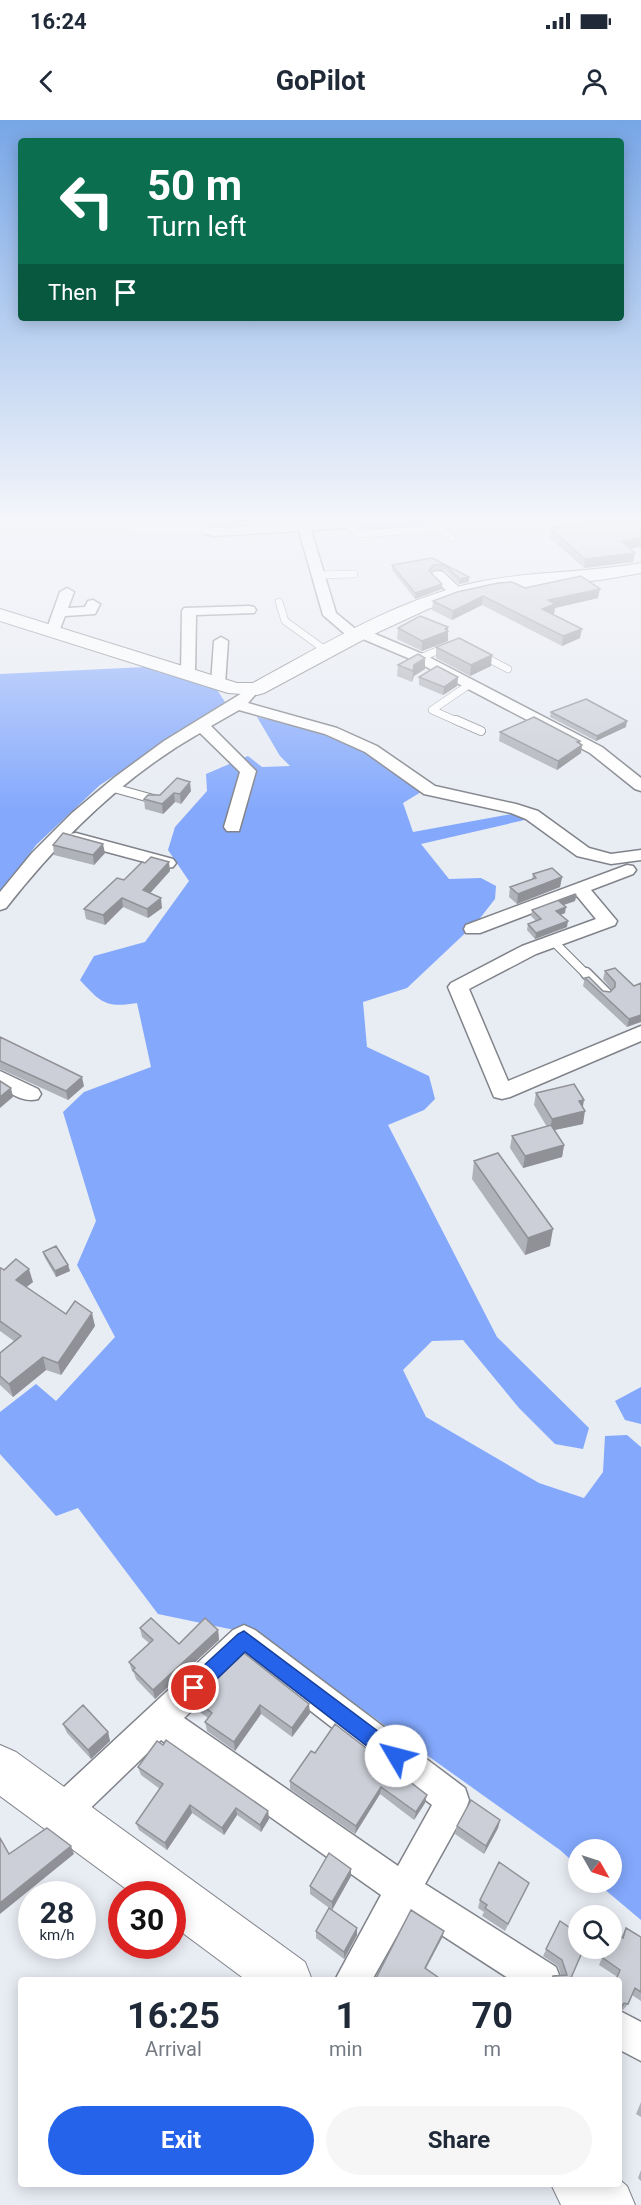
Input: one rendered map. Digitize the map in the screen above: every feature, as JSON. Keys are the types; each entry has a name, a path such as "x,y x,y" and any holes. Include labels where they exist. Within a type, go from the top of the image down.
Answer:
{"street":[{"path":"7,617 235,689 242,697 371,749 430,790 516,809 532,815 584,852 611,859 634,876"},
{"path":"53,632 59,617"},
{"path":"188,674 189,617"},
{"path":"333,617 360,635 420,658 434,669 470,684 596,750 641,786"},
{"path":"0,904 58,833 110,787 172,742 257,688 395,617"},
{"path":"218,684 222,641"},
{"path":"201,725 248,771 232,826"},
{"path":"58,833 167,863"},
{"path":"611,859 641,855"},
{"path":"473,929 580,888 634,876"},
{"path":"580,888 608,921 529,950 458,987 502,1092 641,1033"},
{"path":"0,1078 30,1094"},
{"path":"62,1812 244,1640 453,1800 355,1977"},
{"path":"160,1720 403,1890 538,1977"},
{"path":"0,1768 153,1881"},
{"path":"186,1905 283,1977"},
{"path":"622,2030 641,2043"},
{"path":"582,2187 608,2205"}],"lane":[{"path":"284,617 285,621 328,652"},
{"path":"420,658 458,643"},
{"path":"468,648 508,669"},
{"path":"470,684 432,710 481,731"},
{"path":"110,787 157,800 165,793"},
{"path":"553,941 606,993"}],"shaded area":[{"path":"145,667 216,688 225,702 100,785 36,845 0,895 0,674"},
{"path":"257,717 328,733 369,749 426,789 403,803 413,832 512,814 529,819 421,844 449,879 481,878 496,886 495,899 477,922 407,988 363,1002 367,1047 429,1076 435,1099 424,1110 388,1125 497,1337 589,1428 583,1449 555,1444 519,1408 463,1340 432,1341 403,1370 426,1417 539,1483 584,1498 603,1472 605,1436 627,1435 641,1447 641,1920 609,1893 622,1893 622,1839 568,1839 568,1857 258,1635 158,1614 78,1508 56,1516 0,1454 0,1412 36,1384 56,1401 115,1337 77,1265 96,1221 63,1112 84,1092 151,1067 137,1003 118,1005 105,1002 93,994 80,980 94,956 145,942 189,881 168,850 175,827 207,791 206,774 248,756 262,767 290,766 280,756"},
{"path":"641,1387 641,1424 625,1420 615,1401"}],"building":[{"path":"418,617 423,617 448,627 445,629 448,631 422,641 398,628"},
{"path":"526,617 559,617 582,629 563,636"},
{"path":"459,638 492,655 471,665 436,647"},
{"path":"418,654 425,658 414,665 413,671 398,665"},
{"path":"437,666 458,677 444,687 419,677"},
{"path":"586,699 627,721 597,736 551,712"},
{"path":"534,717 580,741 577,742 582,745 558,761 500,732"},
{"path":"177,778 190,782 180,794 174,793 162,804 144,799 148,795 160,795"},
{"path":"63,833 103,844 93,855 53,845"},
{"path":"151,857 169,862 143,890 161,898 147,909 122,898 103,915 84,909 117,878 124,880 142,862 145,863"},
{"path":"552,868 562,877 518,894 510,887 536,878 533,874"},
{"path":"575,894 559,901 566,907 556,911 568,921 536,933 528,924 541,919 532,910"},
{"path":"615,968 634,986 641,983 641,1015 629,1019 585,978 589,977 603,991 610,992 615,987 615,982 605,971"},
{"path":"0,1037 82,1077 66,1091 0,1061"},
{"path":"0,1081 11,1088 0,1097"},
{"path":"574,1084 584,1100 579,1101 585,1111 552,1119 536,1093"},
{"path":"551,1125 564,1145 525,1156 512,1136"},
{"path":"498,1153 553,1229 528,1238 474,1161"},
{"path":"56,1246 68,1265 55,1271 43,1252"},
{"path":"16,1259 29,1269 16,1280 66,1314 75,1301 92,1313 58,1363 43,1357 9,1384 0,1376 0,1353 21,1336 0,1321 0,1268 4,1270"},
{"path":"151,1618 179,1644 205,1618 218,1630 153,1690 133,1670 135,1668 129,1662 153,1640 140,1628"},
{"path":"244,1653 309,1704 292,1728 260,1705 234,1742 205,1722 212,1713 199,1703 218,1678"},
{"path":"83,1705 108,1732 88,1750 63,1724"},
{"path":"335,1724 427,1795 416,1812 381,1787 356,1826 290,1781 311,1751 315,1753"},
{"path":"166,1740 268,1811 260,1825 236,1808 222,1828 190,1805 165,1843 136,1823 163,1784 138,1767 157,1741 163,1745"},
{"path":"471,1800 500,1820 486,1846 457,1826"},
{"path":"47,1828 71,1846 27,1881 18,1881 18,1889 0,1903 0,1838 9,1854"},
{"path":"329,1853 351,1869 332,1902 310,1886"},
{"path":"499,1862 529,1883 508,1924 485,1908 487,1905 480,1900"},
{"path":"329,1908 357,1928 344,1952 316,1931"},
{"path":"411,1910 444,1931 425,1968 438,1977 377,1977"},
{"path":"560,1921 568,1926 568,1959 579,1959 571,1977 553,1977 567,1975 562,1960 546,1949"},
{"path":"626,1928 641,1937 641,1992 635,1988 628,2004 624,2003 622,2006 622,1977 617,1977 620,1970 604,1959 622,1959 622,1937"}],"route":[{"path":"194,1688 244,1640 396,1756"}]}
